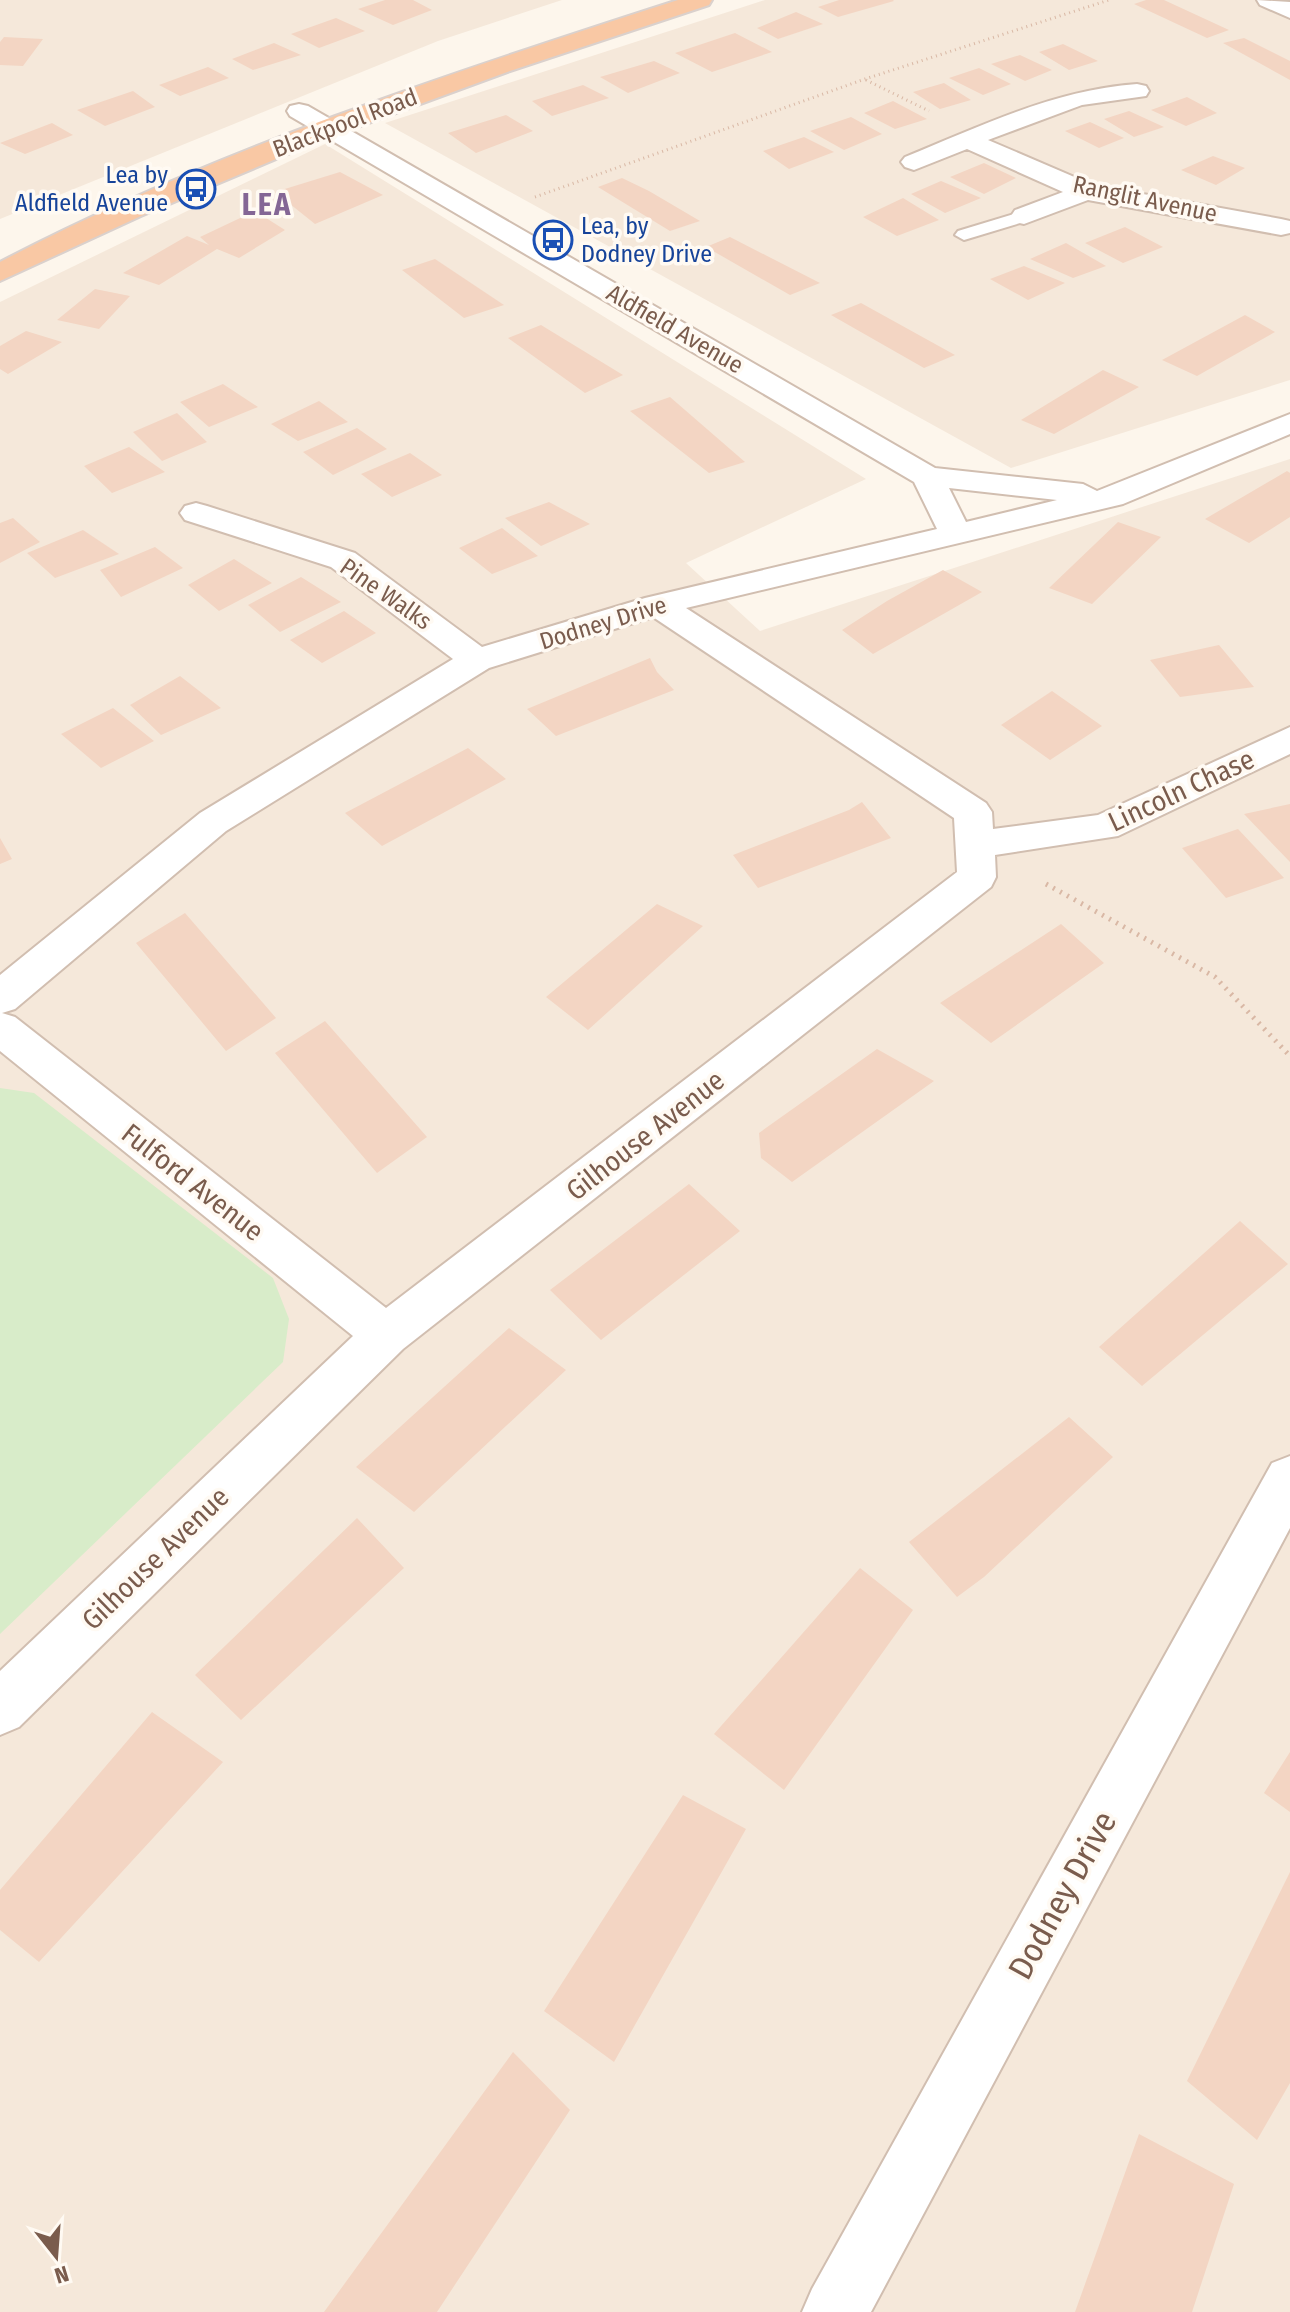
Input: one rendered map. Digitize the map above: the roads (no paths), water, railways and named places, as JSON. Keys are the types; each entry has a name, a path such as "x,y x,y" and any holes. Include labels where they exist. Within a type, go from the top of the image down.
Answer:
{"highway":[{"name":"Blackpool Road","path":"5,265 136,208 328,114 701,0"},
{"name":"Blackpool Road","path":"272,123 299,111"}],"street":[{"path":"1268,0 1290,11"},
{"path":"914,162 1075,98 1108,91 1137,91"},
{"name":"Aldfield Avenue","path":"299,111 328,114 482,216 927,476 1112,497"},
{"name":"Ranglit Avenue","path":"974,138 1086,192 1287,231"},
{"path":"1024,216 1086,192"},
{"name":"Dodney Drive","path":"0,998 213,822 477,660 657,605 1112,497 1290,423"},
{"path":"927,476 957,536"},
{"name":"Pine Walks","path":"196,513 343,560 477,660"},
{"name":"Gilhouse Avenue","path":"0,1708 386,1335 977,877 973,812 657,605"},
{"name":"Lincoln Chase","path":"975,845 1105,827 1290,739"},
{"name":"Fulford Avenue","path":"0,1028 386,1335"},
{"name":"Dodney Drive","path":"835,2312 1290,1479"}],"lane":[{"path":"964,235 1024,216"}],"place":[{"name":"Lea by Aldfield Avenue","path":"196,189"},
{"name":"Lea, by Dodney Drive","path":"553,240"}],"district":[{"name":"LEA","path":"267,205"}]}
